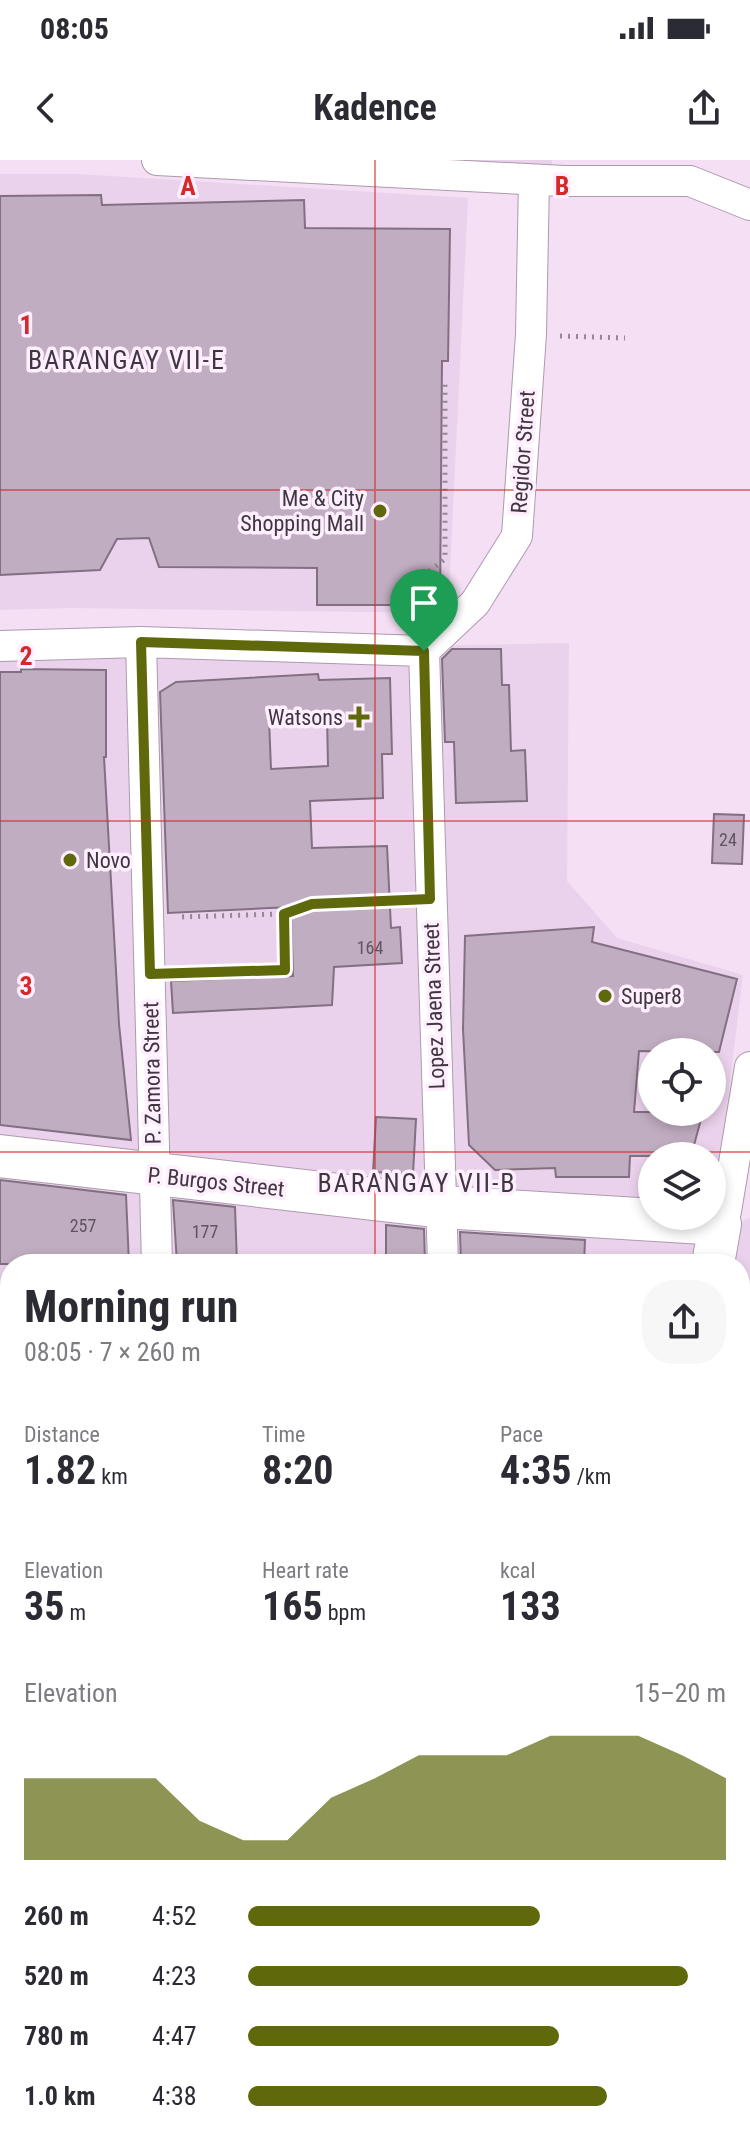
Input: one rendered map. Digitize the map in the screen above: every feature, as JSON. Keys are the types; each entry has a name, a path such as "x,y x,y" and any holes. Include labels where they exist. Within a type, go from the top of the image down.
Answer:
{"street":[{"path":"157,160 534,180 690,170 750,205"},
{"name":"Regidor Street","path":"424,651 475,603 517,536 531,334 534,180"},
{"path":"0,646 141,642 424,651"},
{"name":"P. Zamora Street","path":"141,642 157,1254"},
{"name":"Lopez Jaena Street","path":"424,651 443,1254"},
{"path":"717,1244 726,1211 750,1067"},
{"name":"P. Burgos Street","path":"0,1156 443,1207 717,1244"}],"path":[{"path":"531,334 625,338"},
{"path":"424,651 427,573 445,559 445,380"},
{"path":"149,918 284,914 312,904 430,899"},
{"path":"150,974 285,970 284,914"}],"shaded area":[{"path":"380,160 552,160 552,165"},
{"path":"0,174 78,174 468,198 448,613 71,608 0,610"},
{"path":"569,643 567,881 617,938 743,975 726,1114 726,1038 638,1038 638,1126 725,1126 723,1142 638,1142 638,1200 461,1193 0,1139 0,654"},
{"path":"0,1165 698,1240 750,1218 750,1254 0,1254"}],"building":[{"path":"101,195 102,205 304,200 305,228 450,229 448,361 442,361 440,605 317,605 317,568 159,567 149,538 117,539 100,570 0,575 0,196"},
{"path":"452,649 501,649 502,685 509,685 511,751 525,750 527,801 456,803 454,742 445,742 442,659"},
{"path":"21,669 106,670 104,757 119,1024 131,1140 0,1125 0,672 21,672"},
{"path":"318,674 319,680 390,678 392,754 382,754 383,798 310,801 312,848 387,846 391,928 400,927 402,963 334,967 332,1005 173,1013 171,981 293,976 291,907 168,913 160,692 176,682","holes":["327,715 328,766 271,769 269,719"]},
{"path":"714,814 744,815 742,864 712,863"},
{"path":"594,927 592,942 737,979 722,1038 638,1038 634,1112 638,1112 638,1126 699,1126 695,1142 638,1142 638,1156 630,1156 629,1177 556,1177 555,1168 495,1170 469,1145 463,1029 465,936"},
{"path":"376,1117 416,1119 413,1174 373,1172"},
{"path":"0,1180 126,1195 129,1254 0,1254"},
{"path":"173,1200 235,1207 237,1254 176,1254"},
{"path":"386,1225 424,1229 425,1254 386,1254"},
{"path":"460,1232 585,1240 584,1254 461,1254"}],"place":[{"name":"Me & City Shopping Mall","path":"380,511"},
{"name":"Watsons","path":"359,717"},
{"name":"Novo","path":"70,860"},
{"name":"Super8","path":"605,996"}],"district":[{"name":"BARANGAY VII-E","path":"127,360"},
{"name":"BARANGAY VII-B","path":"417,1183"}],"route":[{"path":"141,642 424,651 430,899 312,904 284,914 285,970 150,974 141,642"}]}
